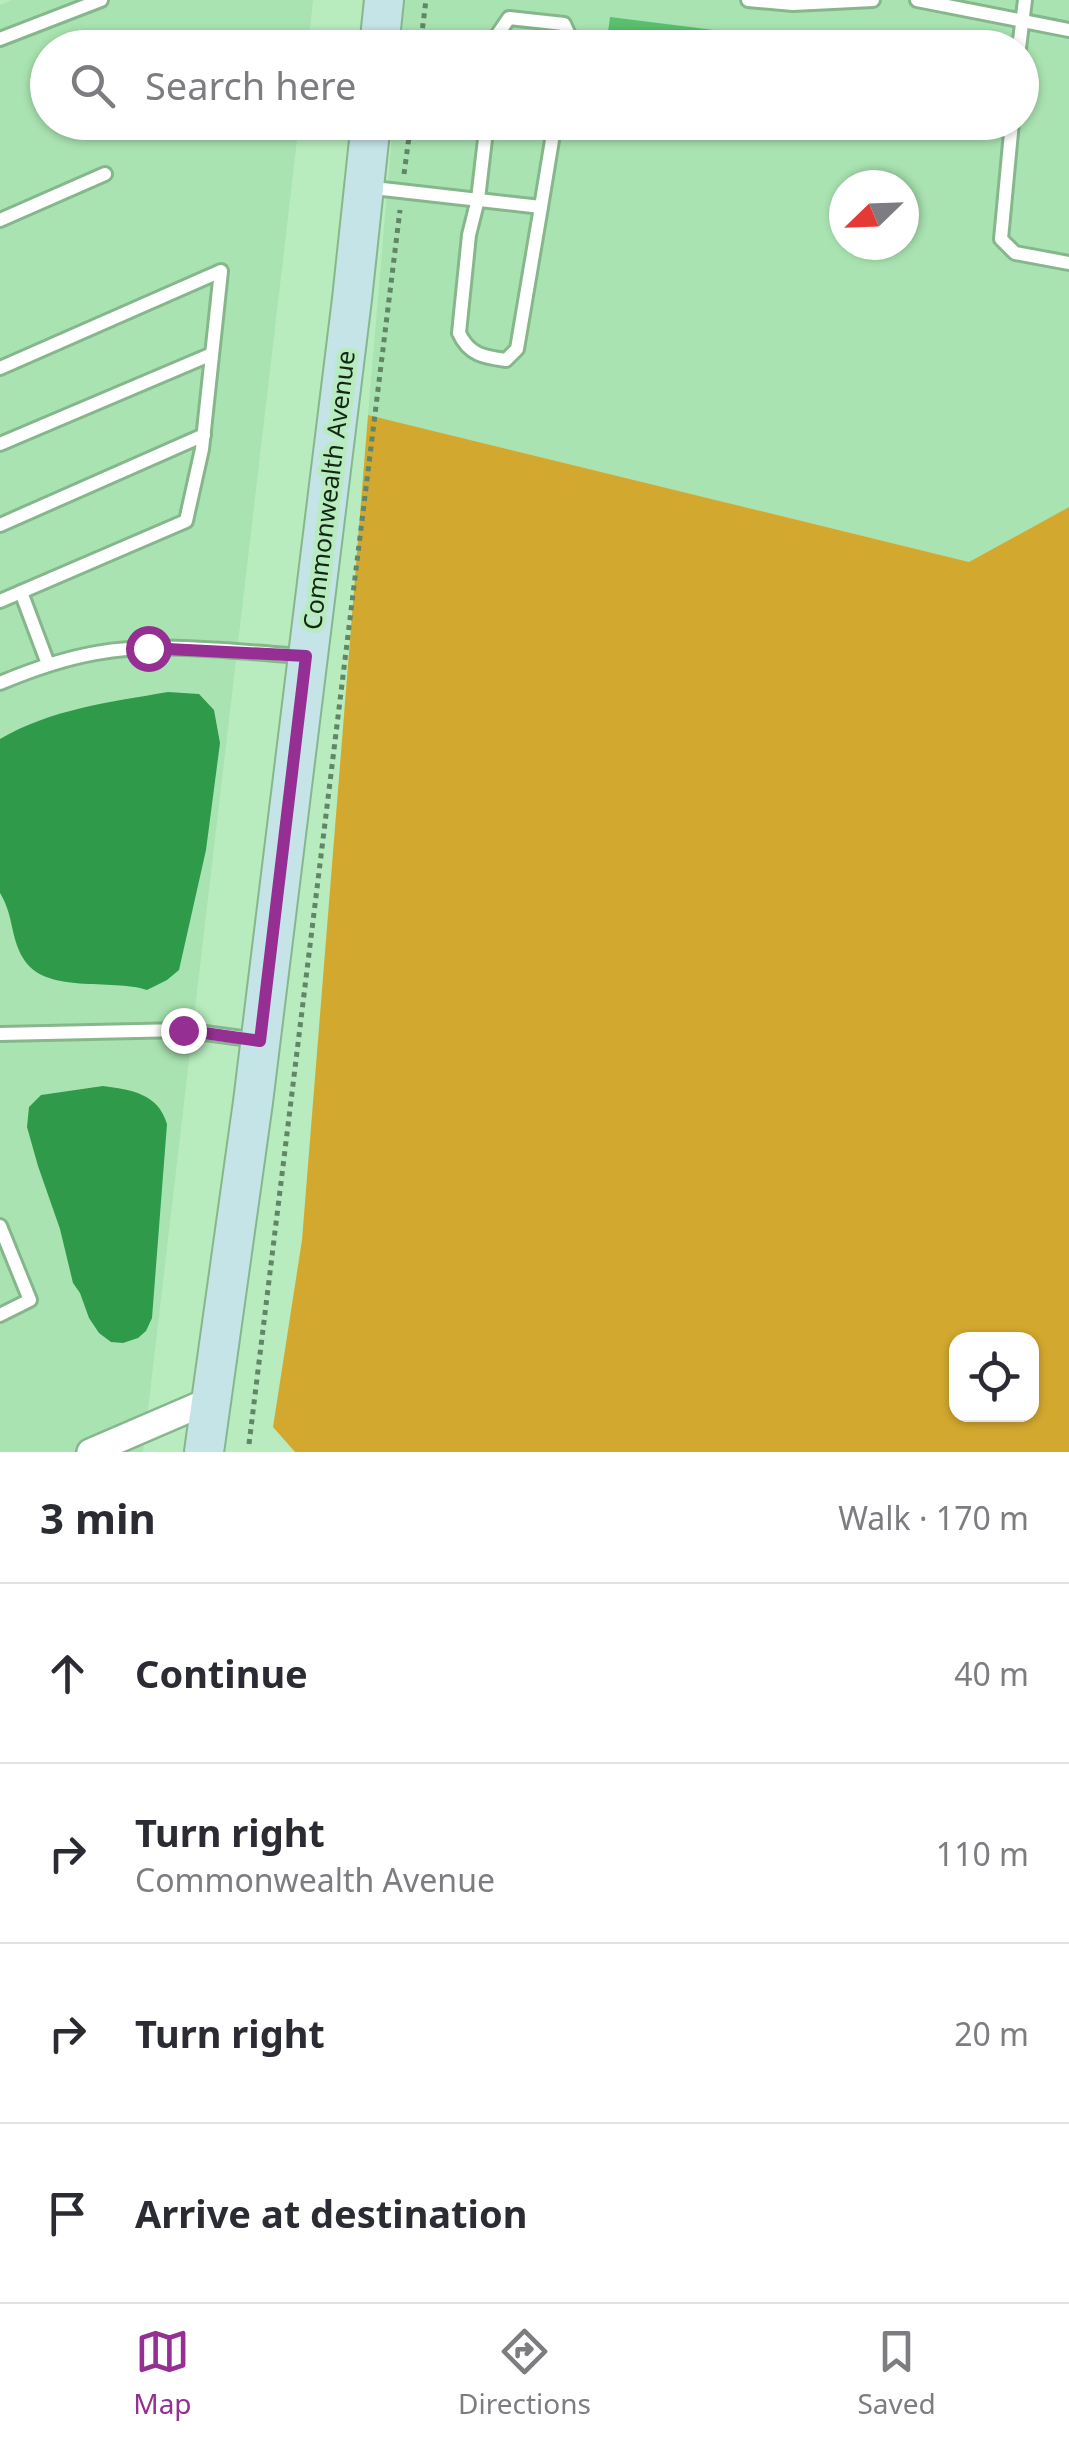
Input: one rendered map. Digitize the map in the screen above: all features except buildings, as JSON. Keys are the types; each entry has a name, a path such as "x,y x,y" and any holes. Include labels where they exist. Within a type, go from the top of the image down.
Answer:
{"main road":[{"path":"381,30 384,0"},
{"name":"Commonwealth Avenue","path":"204,1452 260,1041 369,140"}],"street":[{"path":"90,1452 213,1398"}],"lane":[{"path":"0,39 100,0"},
{"path":"748,0 793,4 873,0"},
{"path":"917,0 1069,30"},
{"path":"1021,30 1025,0"},
{"path":"501,30 509,18 564,24 567,30"},
{"path":"485,140 469,235 459,334 465,346 482,357 506,360 517,349 552,140"},
{"path":"1010,140 1001,239 1015,252 1069,262"},
{"path":"0,220 105,174"},
{"path":"364,187 541,207"},
{"path":"0,368 221,271 204,435 186,520 0,601"},
{"path":"0,444 212,354"},
{"path":"0,525 204,435"},
{"path":"21,592 48,664"},
{"path":"0,683 48,664 97,653 148,648 306,656"},
{"path":"0,1034 183,1030 260,1041"},
{"path":"0,1226 30,1300 0,1315"}],"path":[{"path":"422,30 426,0"},
{"path":"249,1444 409,140"}],"shaded area":[{"path":"12,0 313,0 310,30 30,30 30,140 297,140 143,1452 0,1452 0,5"},
{"path":"404,0 1069,0 1069,507 969,562 368,415 392,140 1039,140 1039,30 401,30"},
{"path":"368,415 969,562 1069,507 1069,1452 295,1452 273,1427 302,1240"},
{"path":"168,692 199,694 214,710 220,743 206,850 179,970 147,990 46,977 23,958 0,893 0,739 61,714"},
{"path":"103,1086 150,1099 167,1124 152,1318 138,1338 123,1343 111,1342 99,1333 73,1283 27,1127 29,1107 41,1095"}],"route":[{"path":"148,648 306,656 260,1041 183,1030"}]}
